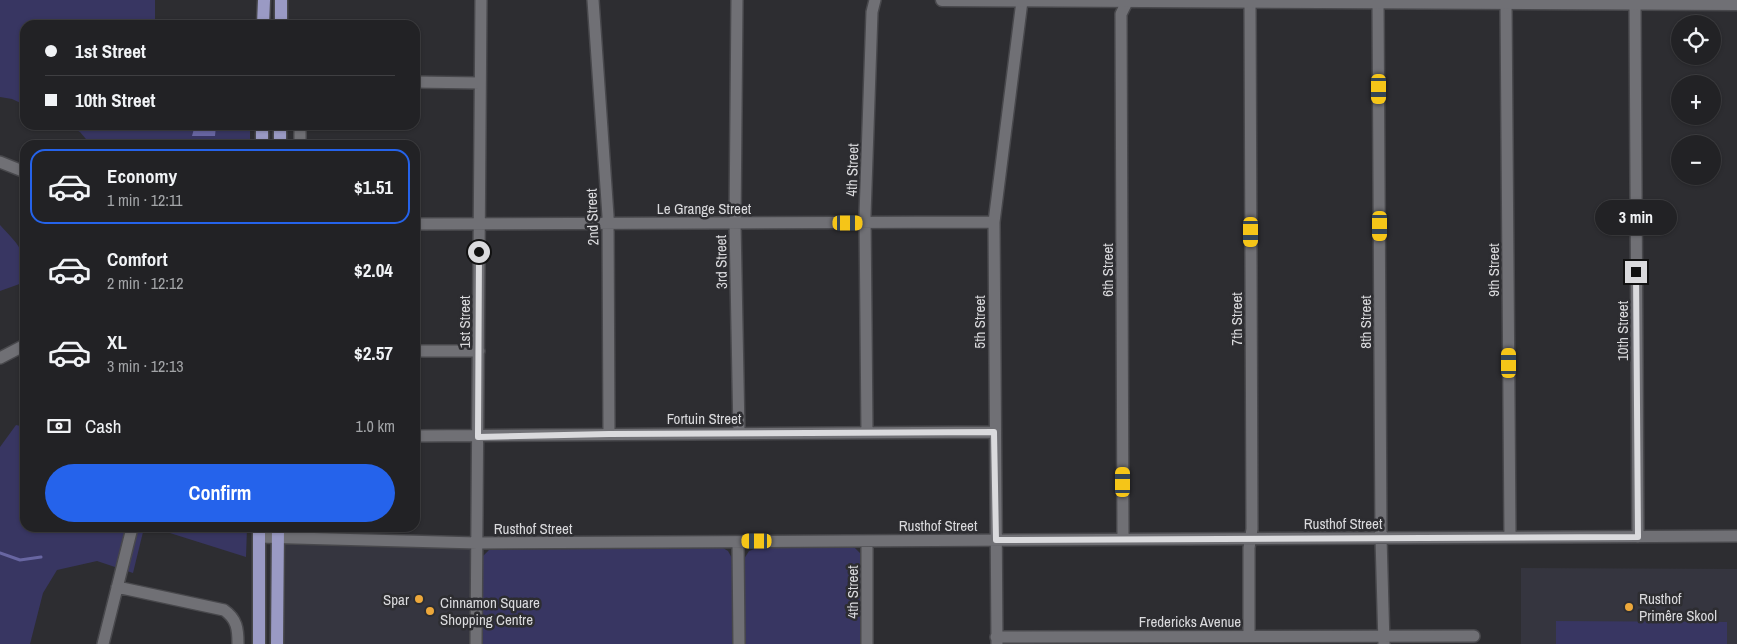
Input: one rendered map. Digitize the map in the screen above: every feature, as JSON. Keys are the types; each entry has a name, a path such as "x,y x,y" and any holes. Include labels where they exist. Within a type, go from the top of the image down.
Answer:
{"main road":[{"path":"264,0 264,20"},
{"path":"281,0 281,20"},
{"path":"259,532 259,644"},
{"path":"277,644 278,533"}],"street":[{"name":"1st Street","path":"476,644 481,0"},
{"name":"2nd Street","path":"593,0 608,224 609,434"},
{"name":"3rd Street","path":"737,0 735,223 739,433"},
{"name":"4th Street","path":"867,432 866,223 872,12 875,0"},
{"path":"942,0 1250,3 1378,1 1635,5 1737,4"},
{"name":"5th Street","path":"996,640 994,222 1022,1"},
{"name":"6th Street","path":"1123,540 1121,14 1128,1"},
{"name":"8th Street","path":"1378,1 1384,640"},
{"name":"7th Street","path":"1249,635 1252,529 1250,3"},
{"name":"9th Street","path":"1506,3 1510,538"},
{"name":"10th Street","path":"1635,5 1638,537"},
{"path":"420,82 480,83"},
{"path":"0,162 20,170"},
{"name":"Le Grange Street","path":"420,224 994,222"},
{"path":"0,358 20,348"},
{"path":"420,351 478,351"},
{"name":"Fortuin Street","path":"420,436 994,432"},
{"path":"103,644 131,532"},
{"name":"Rusthof Street","path":"259,532 477,543 1737,536"},
{"name":"4th Street","path":"867,541 868,644"},
{"path":"738,542 739,644"},
{"path":"118,587 160,598 224,610 232,616 237,626 238,644"},
{"name":"Fredericks Avenue","path":"996,640 1249,635 1384,640 1474,636"}],"shaded area":[{"path":"0,0 155,0 155,20 20,20 20,103 0,97"},
{"path":"76,130 250,130 250,140 87,140"},
{"path":"194,130 216,130 215,136 192,136"},
{"path":"0,225 20,248 20,284 0,291"},
{"path":"16,425 20,426 20,532 143,532 133,573 97,561 57,570 43,593 30,644 0,644 0,447"},
{"path":"167,532 247,532 246,557"},
{"path":"270,538 477,542 476,644 269,644"},
{"path":"854,547 861,554 861,644 743,644 744,559 749,551 757,548"},
{"path":"723,548 728,551 733,560 734,644 483,644 483,556 489,550"},
{"name":"Rusthof Primêre Skool","path":"1521,568 1737,569 1737,644 1521,644"},
{"path":"1556,621 1727,622 1727,644 1556,644"}],"waterway":[{"path":"0,553 20,560 41,557"}],"place":[{"name":"Spar","path":"419,599"},
{"name":"Rusthof Primêre Skool","path":"1629,607"},
{"name":"Cinnamon Square Shopping Centre","path":"430,611"}],"route":[{"path":"479,252 478,437 609,434 994,432 996,540 1638,537 1636,272"}]}
